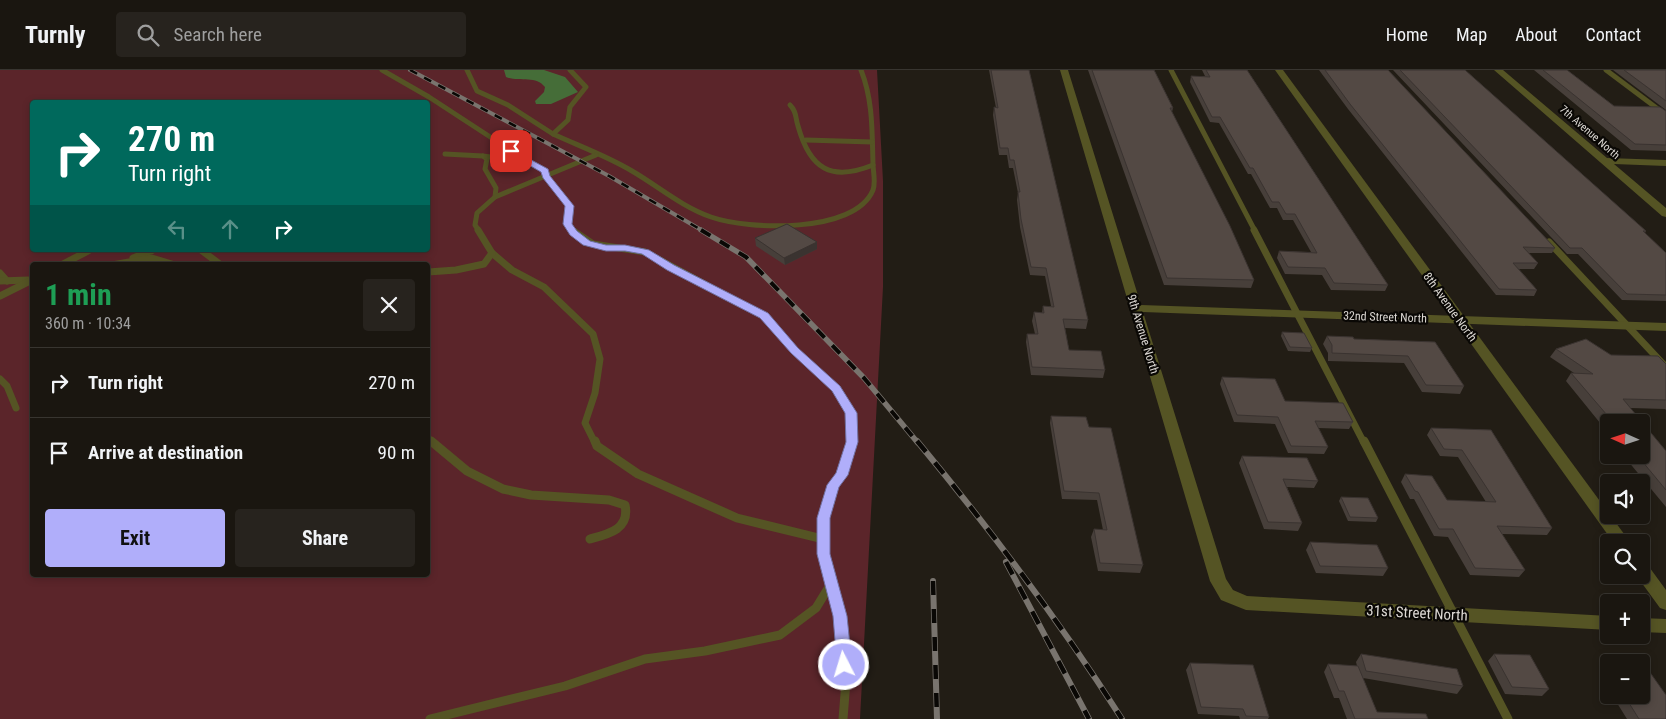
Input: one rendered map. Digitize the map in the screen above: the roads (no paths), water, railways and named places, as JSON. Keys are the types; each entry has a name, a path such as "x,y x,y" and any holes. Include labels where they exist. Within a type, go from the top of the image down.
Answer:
{"street":[{"name":"9th Avenue North","path":"1064,70 1218,581 1227,595"},
{"name":"8th Avenue North","path":"1279,70 1616,534"},
{"name":"7th Avenue North","path":"1498,70 1666,214"},
{"path":"1604,161 1666,163"},
{"name":"32nd Street North","path":"1135,308 1666,327"},
{"path":"1650,581 1666,602"},
{"name":"31st Street North","path":"1227,595 1246,603 1600,623"},
{"path":"1650,625 1666,626"}],"lane":[{"path":"382,70 429,97 528,162 545,171 546,176 570,206 567,224 573,233 586,243 606,248 625,248 645,252 671,268 764,316 794,350 836,389 851,413 852,442 842,475 833,485 824,518 824,554 840,616 846,681 843,719"},
{"path":"467,70 477,91 508,105 553,134 623,166 673,198 712,217 758,225 808,224 848,215 866,202 873,189 873,165 868,85 861,70"},
{"path":"553,134 568,120 569,106 584,91 586,86 570,70"},
{"path":"1171,70 1508,719"},
{"path":"1606,70 1666,115"},
{"path":"790,105 796,111 798,126 806,140 812,159 828,172 853,173 873,165"},
{"path":"806,140 872,142"},
{"path":"445,154 483,156 528,162"},
{"path":"596,155 495,197 482,207 475,217 479,234 489,245 492,253 512,270 544,286 593,334 600,359 595,393 586,423 597,446 638,474 737,518 824,539"},
{"path":"483,156 486,159 485,169 496,188 495,197"},
{"path":"1541,233 1666,367"},
{"path":"67,262 86,252"},
{"path":"124,262 148,252"},
{"path":"203,252 217,262"},
{"path":"430,272 456,270 484,264 492,253"},
{"path":"127,262 149,258 170,262"},
{"path":"0,273 4,281 30,280"},
{"path":"0,296 30,281"},
{"path":"0,379 7,386 16,408"},
{"path":"430,440 455,464 515,492 586,500 603,498 624,505 628,512 625,523 618,530 590,539"},
{"path":"430,719 565,686 645,659 705,651 780,635 816,608 832,582"}],"railway":[{"path":"410,70 609,176 703,231"},
{"path":"701,230 746,257 864,378 918,443"},
{"path":"917,441 972,508 1024,577 1122,719"},
{"path":"1006,562 1089,719"},
{"path":"933,581 937,719"}]}
